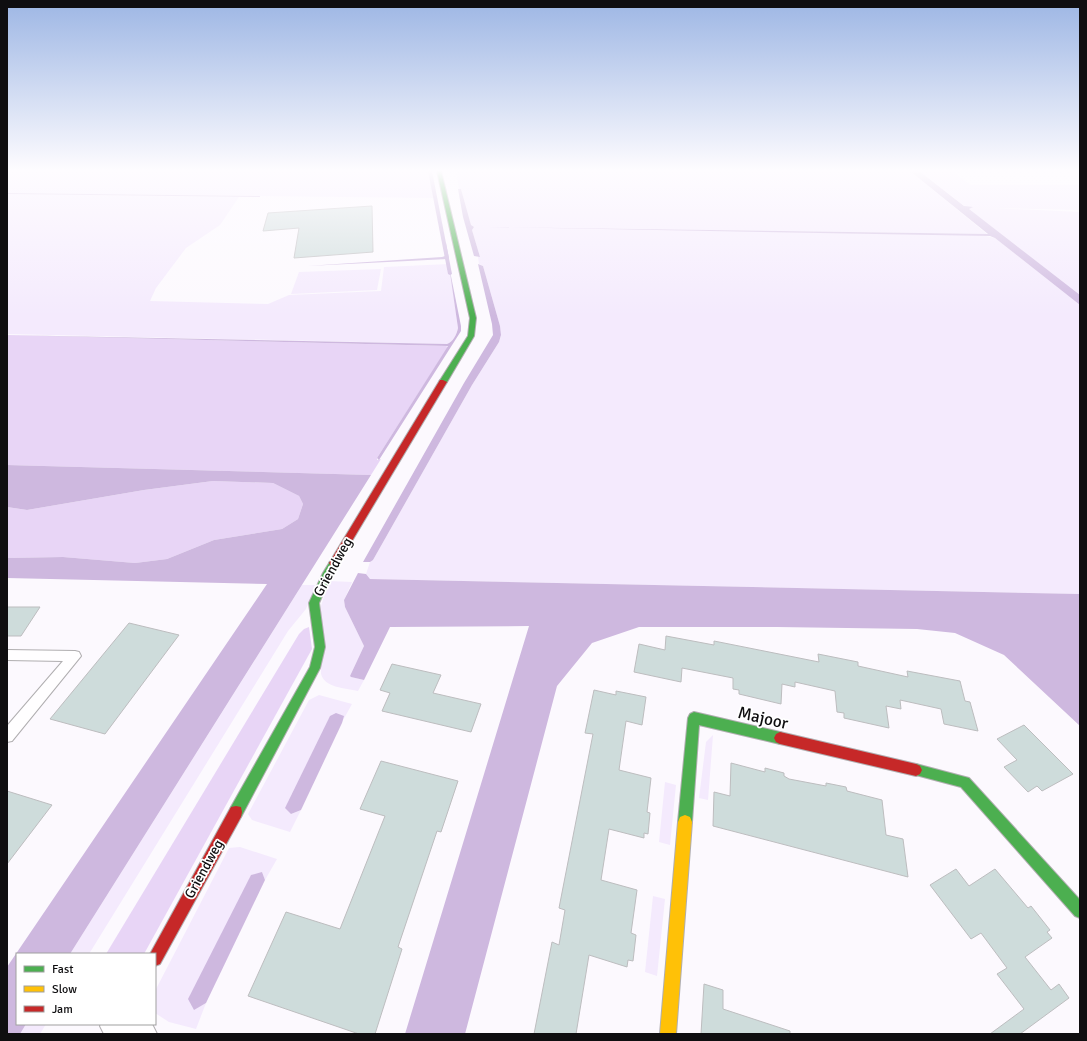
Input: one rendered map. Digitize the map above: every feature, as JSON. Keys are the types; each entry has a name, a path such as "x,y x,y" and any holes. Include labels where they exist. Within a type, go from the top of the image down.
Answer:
{"street":[{"name":"Griendweg","path":"156,957 315,668 320,647 314,603 326,576 471,336 473,327 472,318 450,220"},
{"name":"Majoor","path":"668,1034 676,917 694,718 965,782 1080,911"}],"lane":[{"path":"7,655 75,656 7,736"}],"shaded area":[{"path":"7,220 224,220 220,225 186,248 156,288 150,301 268,304 289,295 381,291 384,267 449,264 458,328 453,340 447,344 7,334"},
{"path":"464,220 469,220 471,225 474,227 472,230 480,257 474,256"},
{"path":"469,220 969,220 987,234 488,227 981,235 995,238 1080,305 1080,594 370,579 366,574 370,562 373,560 472,385 499,342 501,336 500,326 483,266 479,264 478,257 480,257 472,230 474,227 471,225"},
{"path":"970,220 983,220 1080,295 1080,305 995,238 990,236 488,227 988,234"},
{"path":"982,220 1080,220 1080,295"},
{"path":"443,243 446,243 448,259 307,266 442,257 445,256"},
{"path":"478,264 483,266 500,326 501,335 499,342 472,385 373,560 370,562 363,562 464,383 493,335 492,324"},
{"path":"449,266 461,331 379,460 377,458 448,346 7,335 447,344 454,338 458,328"},
{"path":"381,269 377,290 291,294 299,272"},
{"path":"7,335 448,347 377,458 377,460 381,459 371,475 7,465"},
{"path":"7,465 371,475 71,953 17,953 267,584 7,578 7,558 63,557 135,563 167,559 214,540 282,529 298,519 303,504 299,496 273,483 213,481 144,490 27,510 7,507"},
{"path":"213,481 273,483 299,496 303,504 298,519 282,529 214,540 167,559 135,563 63,557 7,558 7,507 27,510 144,490"},
{"path":"358,573 366,574 370,579 1080,594 1080,726 1004,655 955,633 917,629 639,627 592,643 557,686 465,1034 405,1034 529,626 390,627 364,680 351,677 350,676 364,646 345,607 344,600"},
{"path":"329,581 352,582 344,600 345,607 364,646 350,676 364,680 358,691 331,685 323,679 321,674 321,606"},
{"path":"302,585 316,585 306,609 288,631 90,953 71,953"},
{"path":"309,627 312,649 145,953 107,953 299,634 304,629"},
{"path":"319,695 352,704 291,814 301,810 290,832 252,820 248,814 309,700"},
{"path":"336,713 344,716 342,723 301,810 291,814 285,808 330,716"},
{"path":"713,735 708,800 699,798 706,742"},
{"path":"665,782 676,785 670,845 659,842"},
{"path":"240,847 277,859 265,880 262,872 194,1009 206,1003 196,1029 169,1022 156,1014 156,989 229,848"},
{"path":"262,872 265,880 206,1003 194,1010 188,999 251,875"},
{"path":"653,896 665,899 657,976 645,972"},
{"path":"16,954 16,1025 25,1025 20,1034 7,1034 7,967"},
{"path":"25,1025 45,1025 40,1034 20,1034"}],"building":[{"path":"266,220 372,220 373,252 294,258 299,228 263,231"},
{"path":"7,607 40,607 21,636 7,636"},
{"path":"129,623 179,635 105,734 50,719"},
{"path":"666,636 714,645 714,641 819,662 818,654 858,662 858,666 908,677 907,671 960,681 965,701 970,702 978,731 944,724 941,709 900,700 901,709 886,706 889,728 844,718 844,713 837,712 835,691 795,682 795,687 782,684 781,704 739,694 739,690 733,689 733,678 682,668 681,682 634,672 639,644 665,650"},
{"path":"392,664 441,675 433,693 481,704 471,732 382,711 390,693 380,690"},
{"path":"594,690 616,695 616,691 646,697 642,725 626,721 619,770 651,778 647,812 650,813 648,834 644,833 644,838 609,829 601,880 637,890 631,933 636,935 633,961 628,960 627,967 589,955 576,1034 534,1034 552,942 559,945 565,910 559,908 593,734 585,733"},
{"path":"1024,725 1073,774 1042,791 1037,786 1028,792 1004,767 1017,760 997,739"},
{"path":"381,761 458,781 441,832 437,831 398,947 402,949 375,1034 359,1034 248,996 286,912 340,929 385,816 360,809"},
{"path":"731,763 765,772 765,768 784,773 784,776 789,779 826,786 826,783 846,787 847,791 882,800 886,835 903,839 908,877 713,826 714,792 730,796"},
{"path":"7,791 52,805 7,864"},
{"path":"956,869 969,886 995,869 1028,908 1031,906 1050,930 1047,932 1052,938 1025,957 1051,990 1059,984 1069,998 1020,1034 990,1034 1024,1009 997,974 1007,968 981,933 971,939 930,885"},
{"path":"704,984 723,990 723,1009 790,1031 790,1034 701,1034"}],"waterway":[{"path":"439,220 450,274"}],"traffic: fast":[{"path":"443,382 471,336 473,318 450,220"},
{"path":"236,812 315,668 320,647 314,603 326,576 334,563"},
{"path":"685,822 694,718 780,738"},
{"path":"916,770 965,782 1080,911"}],"traffic: slow":[{"path":"668,1034 685,822"}],"traffic: jam":[{"path":"334,563 443,382"},
{"path":"780,738 916,770"},
{"path":"156,957 236,812"}]}
